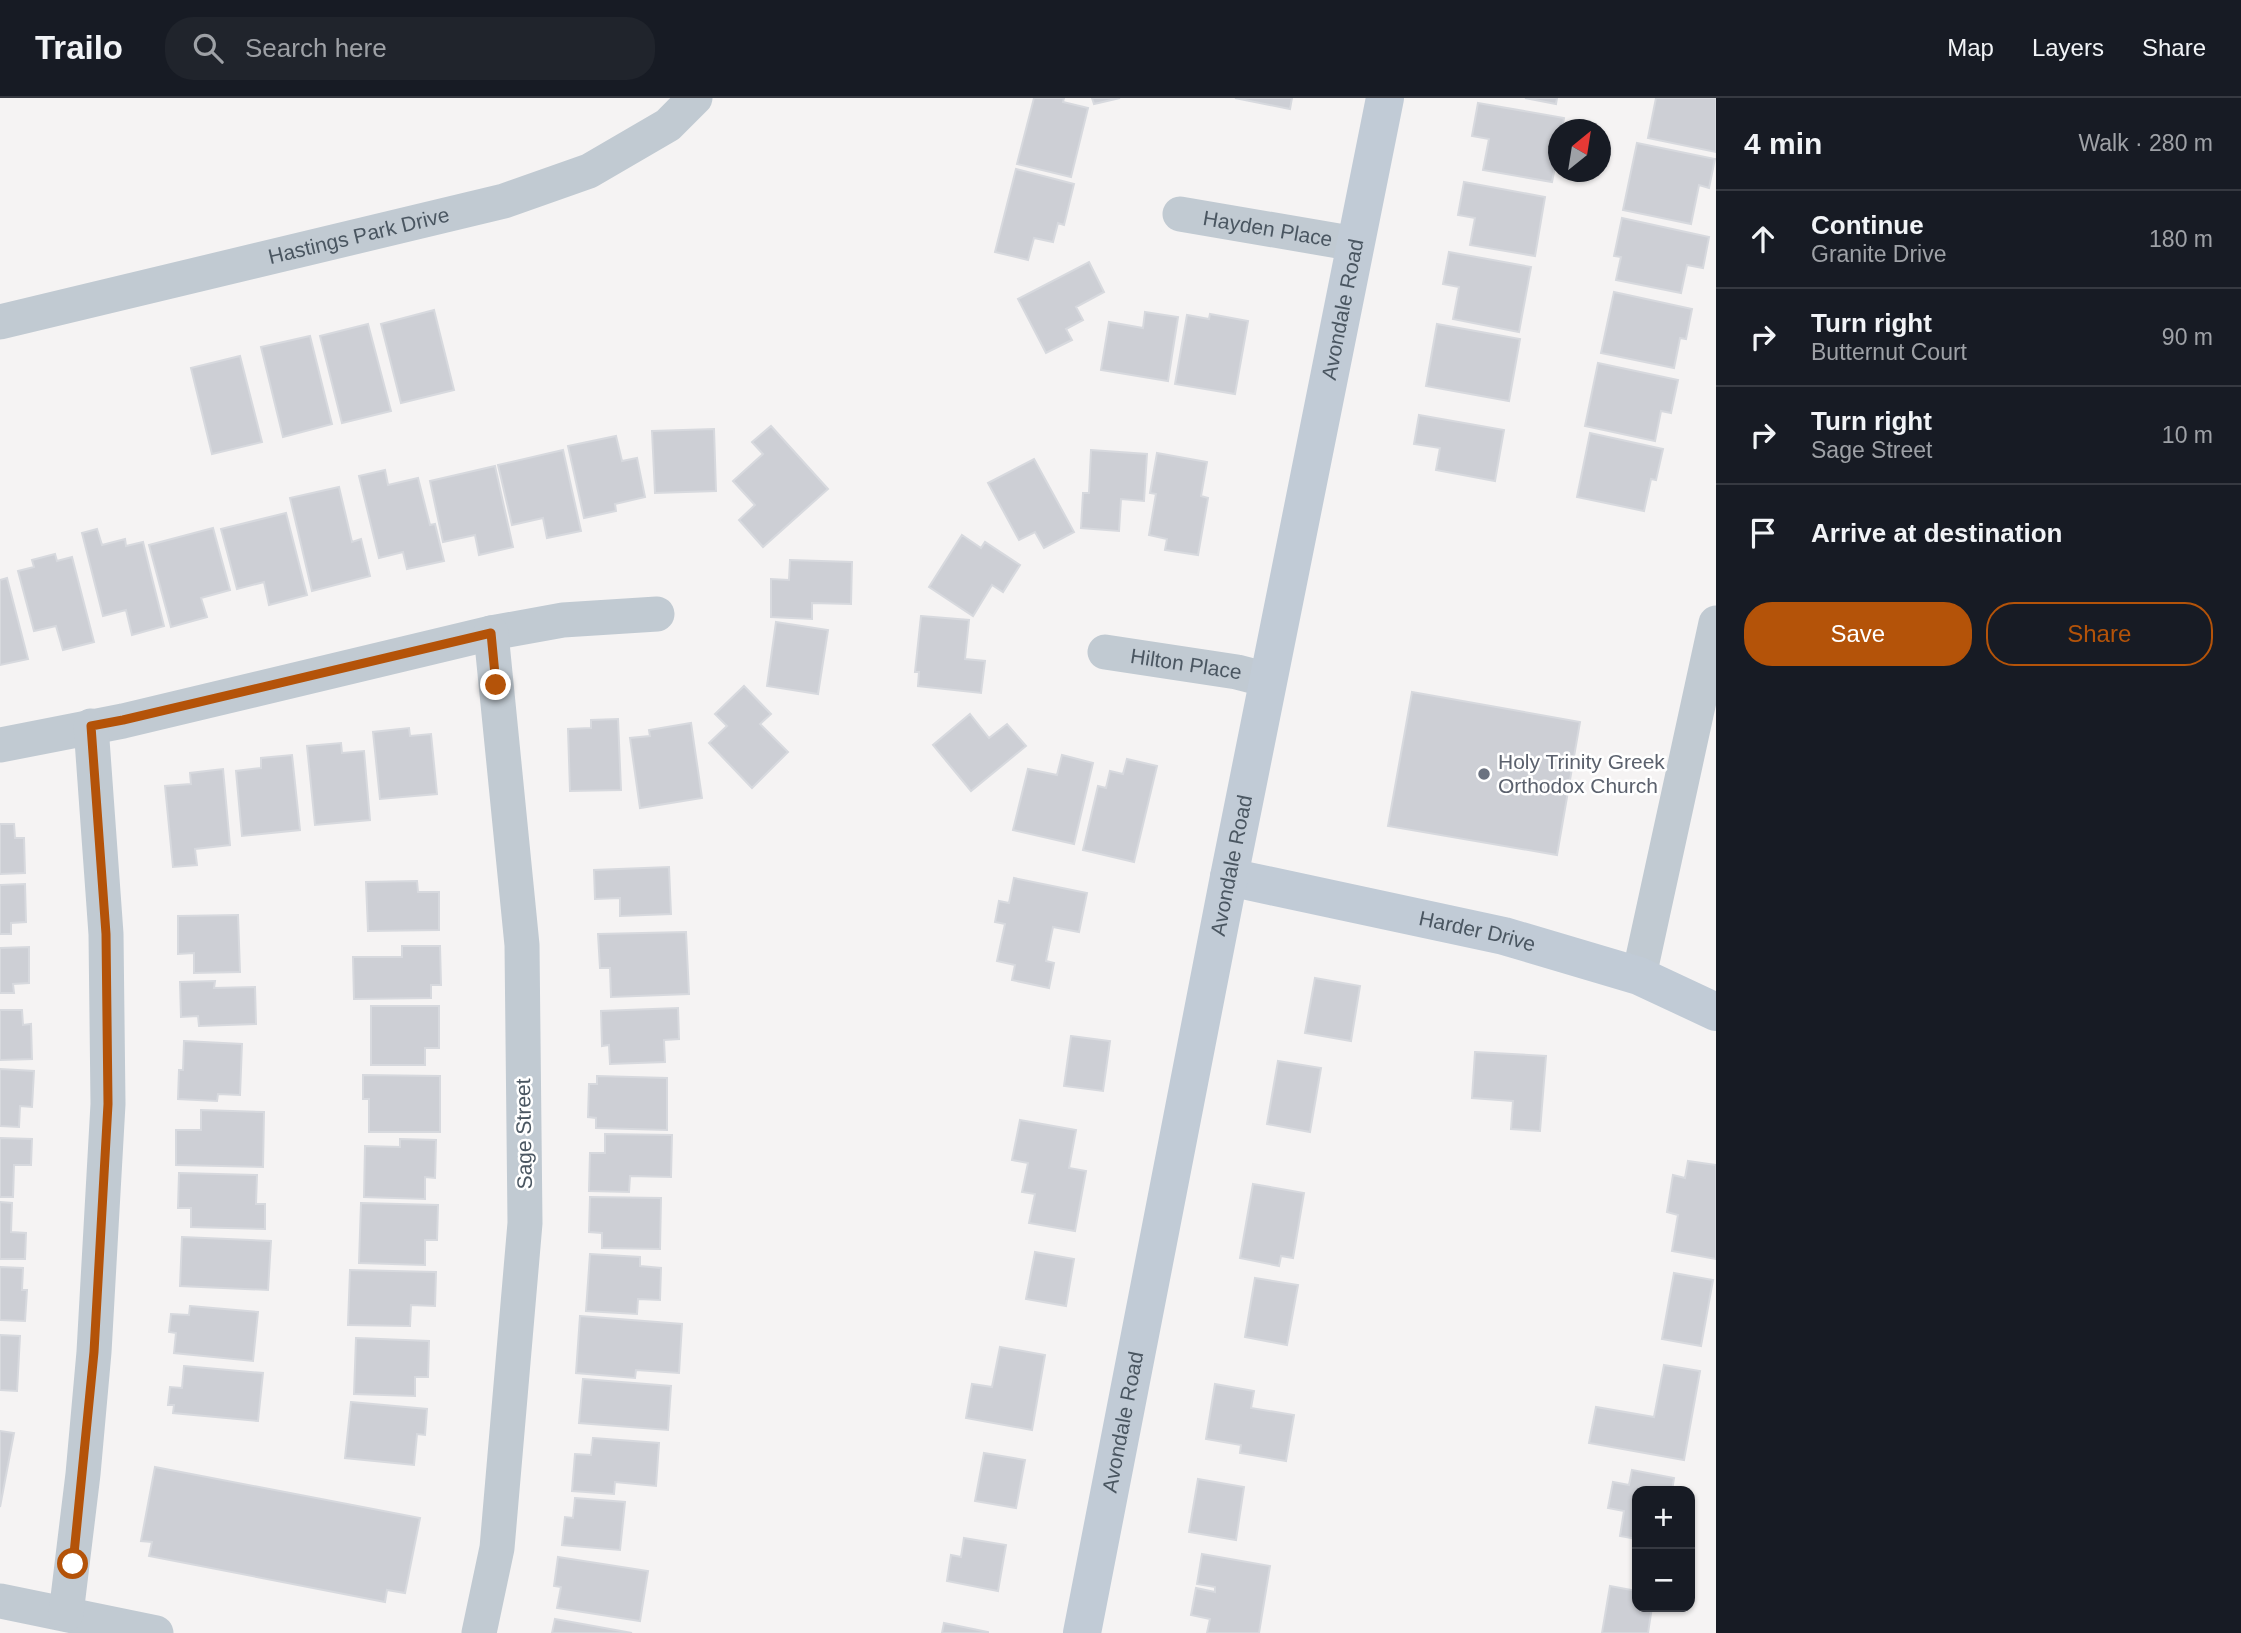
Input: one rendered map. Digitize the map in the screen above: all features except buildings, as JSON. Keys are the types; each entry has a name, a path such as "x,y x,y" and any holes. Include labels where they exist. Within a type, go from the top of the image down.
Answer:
{"street":[{"name":"Hastings Park Drive","path":"0,321 504,201 589,171 668,125 695,98"},
{"name":"Avondale Road","path":"1082,1633 1228,877 1385,98"},
{"name":"Hayden Place","path":"1180,214 1356,244"},
{"path":"0,745 136,718 491,633 563,620 657,614"},
{"path":"1639,976 1716,623"},
{"name":"Sage Street","path":"479,1633 497,1548 525,1223 522,945 491,633"},
{"name":"Hilton Place","path":"1105,652 1237,672 1268,680"},
{"path":"66,1614 94,1352 108,1104 106,934 91,726"},
{"name":"Harder Drive","path":"1228,877 1504,936 1639,976 1716,1012"},
{"path":"0,1601 156,1633"}],"place":[{"name":"Holy Trinity Greek Orthodox Church","path":"1484,774"}],"route":[{"path":"73,1564 94,1352 108,1104 106,934 91,726 491,633 496,685"}]}
